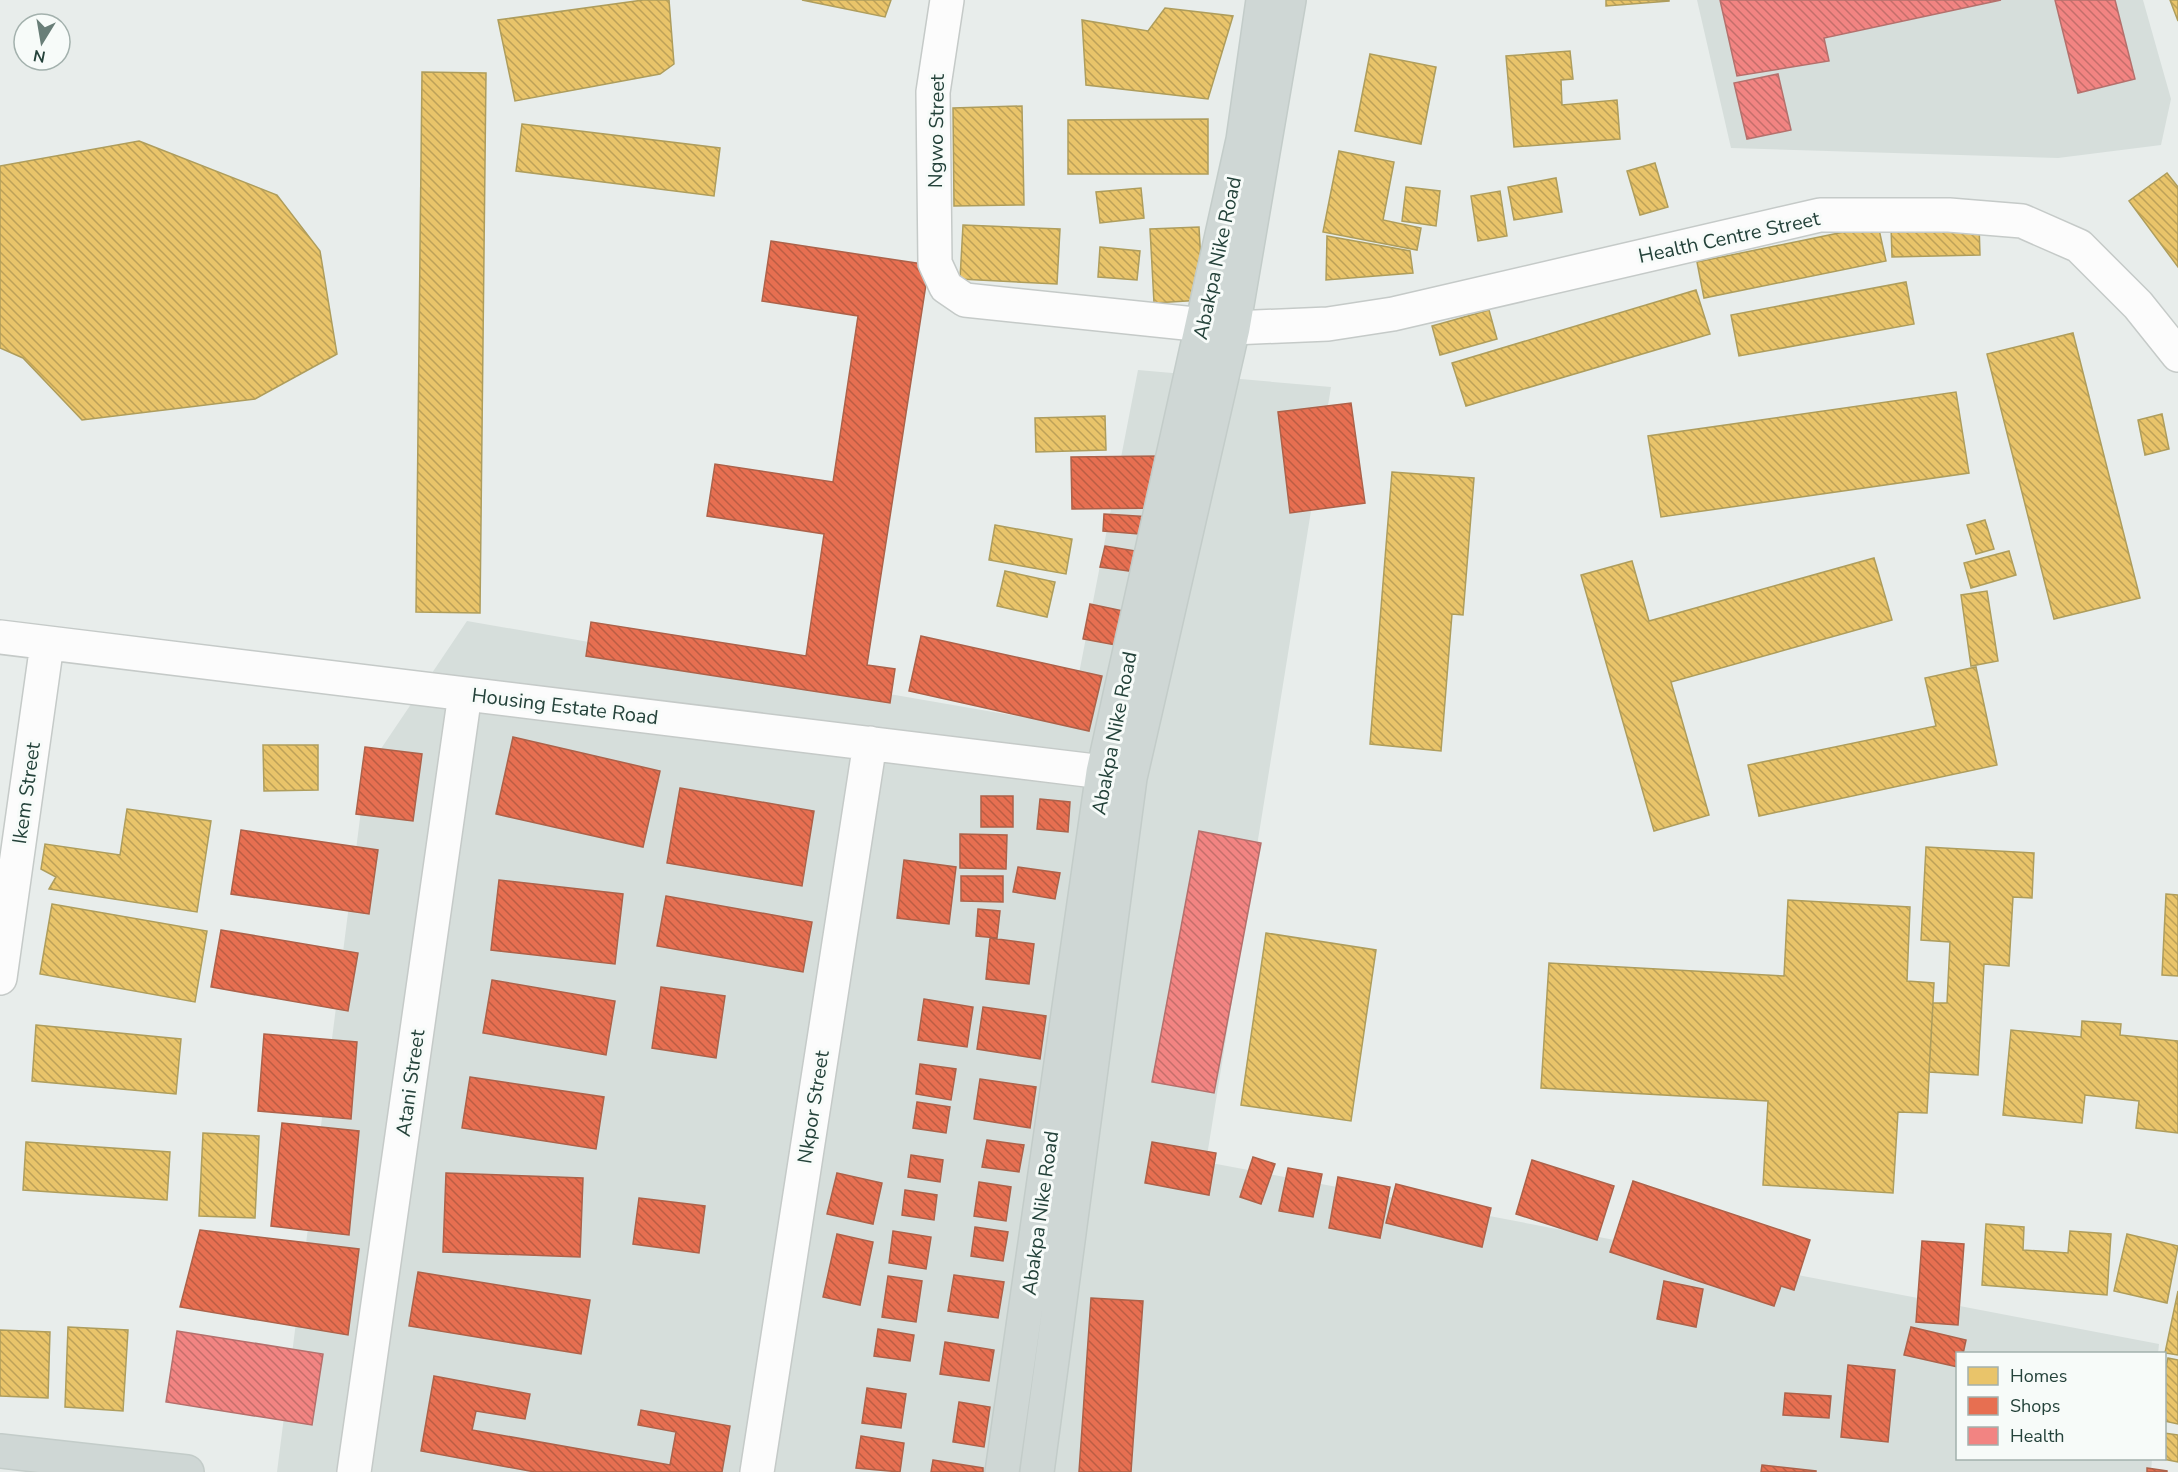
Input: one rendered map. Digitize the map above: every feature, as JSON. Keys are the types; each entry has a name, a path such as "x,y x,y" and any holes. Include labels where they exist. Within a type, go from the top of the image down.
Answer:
{"main road":[{"name":"Abakpa Nike Road","path":"1218,326 1263,0"},
{"name":"Abakpa Nike Road","path":"1002,1472 1117,775 1289,0"},
{"name":"Abakpa Nike Road","path":"1037,1472 1117,775"},
{"path":"0,1451 187,1472"}],"street":[{"name":"Ngwo Street","path":"935,263 933,92 947,0"},
{"name":"Health Centre Street","path":"935,263 946,287 965,300 1218,326 1328,324 1393,314 1820,215 1949,215 2022,221 2079,246 2138,305 2178,355"},
{"name":"Housing Estate Road","path":"0,637 1117,775"},
{"name":"Ikem Street","path":"0,978 47,644"},
{"name":"Atani Street","path":"354,1472 465,694"},
{"name":"Nkpor Street","path":"758,1472 870,743"}],"shaded area":[{"path":"1697,0 2143,0 2171,99 2161,145 2058,158 1731,148"},
{"path":"1138,370 1331,387 1206,1162 2159,1344 2158,1352 1956,1352 1956,1460 2152,1460 2151,1472 277,1472 366,771 467,621 1069,725"}],"building: Homes":[{"path":"643,0 669,0 674,64 660,74 515,101 498,20"},
{"path":"802,0 891,0 885,17"},
{"path":"1606,0 1669,0 1669,1 1606,6"},
{"path":"2170,0 2178,0 2178,21"},
{"path":"1165,8 1233,16 1208,99 1086,85 1082,20 1148,31"},
{"path":"1570,51 1573,79 1561,80 1562,105 1617,100 1620,139 1514,147 1506,56"},
{"path":"1370,54 1436,67 1421,144 1355,131"},
{"path":"422,72 486,73 480,613 416,612"},
{"path":"1022,106 1024,205 954,206 953,108"},
{"path":"1208,119 1208,174 1068,174 1068,120"},
{"path":"522,124 720,148 714,196 516,171"},
{"path":"139,141 277,195 320,251 337,354 255,399 82,420 23,358 0,348 0,166"},
{"path":"1339,151 1394,162 1383,220 1421,228 1417,250 1323,232"},
{"path":"1655,163 1668,207 1640,215 1627,171"},
{"path":"2167,173 2178,187 2178,267 2129,201"},
{"path":"1556,178 1562,212 1514,220 1508,187"},
{"path":"1406,187 1440,191 1436,226 1402,221"},
{"path":"1141,188 1144,218 1100,223 1096,192"},
{"path":"1500,191 1507,236 1478,241 1471,196"},
{"path":"1979,224 1980,255 1892,257 1891,226"},
{"path":"963,225 1060,229 1057,284 960,279"},
{"path":"1878,225 1886,261 1704,298 1697,262"},
{"path":"1199,227 1203,300 1154,303 1150,229"},
{"path":"1327,236 1410,251 1413,273 1326,280"},
{"path":"1100,247 1140,251 1137,280 1098,277"},
{"path":"1906,282 1914,324 1739,356 1731,315"},
{"path":"1696,290 1710,334 1466,406 1452,363"},
{"path":"1489,310 1497,339 1440,355 1432,326"},
{"path":"2073,333 2140,598 2054,619 1987,354"},
{"path":"1956,392 1969,473 1661,517 1648,436"},
{"path":"2162,414 2169,449 2145,455 2138,420"},
{"path":"1105,416 1106,450 1036,452 1035,418"},
{"path":"1392,472 1474,478 1463,615 1452,614 1441,751 1370,744"},
{"path":"1985,520 1994,549 1976,554 1967,525"},
{"path":"995,525 1072,539 1066,574 989,560"},
{"path":"2009,551 2016,575 1971,588 1964,563"},
{"path":"1874,558 1892,620 1671,682 1709,815 1654,831 1581,575 1632,561 1649,621"},
{"path":"1005,571 1055,582 1047,617 997,606"},
{"path":"1987,591 1998,661 1971,666 1961,595"},
{"path":"1976,667 1997,765 1759,816 1748,765 1936,726 1925,678"},
{"path":"263,745 318,745 318,790 264,791"},
{"path":"127,809 211,821 197,912 49,889 56,877 41,869 45,844 120,855"},
{"path":"1926,847 2034,853 2032,898 2013,897 2009,966 1984,964 1978,1075 1929,1072 1933,1003 1947,1003 1950,942 1921,940"},
{"path":"2166,894 2178,895 2178,976 2162,975"},
{"path":"1788,900 1910,907 1907,981 1934,983 1927,1113 1898,1112 1893,1193 1763,1185 1768,1101 1541,1088 1549,963 1784,976"},
{"path":"52,904 207,931 195,1002 40,974"},
{"path":"1266,933 1376,950 1351,1121 1241,1105"},
{"path":"2082,1021 2121,1024 2120,1035 2178,1041 2178,1133 2136,1128 2139,1101 2085,1095 2082,1123 2003,1115 2011,1030 2081,1037"},
{"path":"36,1025 181,1039 176,1094 32,1081"},
{"path":"203,1133 259,1136 255,1218 199,1216"},
{"path":"26,1142 170,1152 167,1200 23,1190"},
{"path":"1986,1224 2024,1227 2023,1250 2068,1253 2070,1231 2111,1234 2107,1295 1982,1285"},
{"path":"2127,1234 2178,1246 2167,1303 2114,1291"},
{"path":"2178,1291 2178,1355 2165,1352"},
{"path":"68,1327 128,1330 123,1411 65,1407"},
{"path":"0,1330 50,1332 48,1398 0,1396"},
{"path":"2168,1358 2178,1360 2178,1424 2166,1421"},
{"path":"2166,1433 2178,1435 2178,1462 2166,1460"}],"building: Shops":[{"path":"771,241 929,265 867,665 895,669 890,703 586,656 591,622 806,656 824,534 707,516 715,464 833,482 858,316 762,301"},
{"path":"1351,403 1365,503 1290,513 1278,412"},
{"path":"1160,456 1161,508 1072,509 1071,457"},
{"path":"1104,514 1152,517 1151,535 1103,531"},
{"path":"1105,546 1148,553 1143,573 1100,567"},
{"path":"1090,604 1133,613 1126,647 1083,639"},
{"path":"921,636 1102,676 1089,731 909,691"},
{"path":"513,737 660,771 643,847 496,814"},
{"path":"365,747 422,754 413,821 356,814"},
{"path":"680,788 814,811 802,886 667,863"},
{"path":"981,796 1013,796 1013,827 981,827"},
{"path":"1040,799 1070,802 1068,832 1037,829"},
{"path":"241,830 378,850 369,914 231,894"},
{"path":"960,834 1007,835 1006,869 960,868"},
{"path":"904,860 956,867 949,924 897,918"},
{"path":"1018,867 1060,873 1055,899 1013,892"},
{"path":"961,876 1003,876 1003,902 961,901"},
{"path":"499,880 623,894 615,964 491,950"},
{"path":"666,896 812,922 803,972 657,946"},
{"path":"978,909 1000,911 997,938 976,936"},
{"path":"221,930 358,953 348,1011 211,987"},
{"path":"990,938 1034,944 1029,984 986,979"},
{"path":"492,980 615,1001 606,1055 483,1033"},
{"path":"661,987 725,996 716,1058 652,1048"},
{"path":"924,999 973,1007 967,1047 918,1040"},
{"path":"983,1007 1046,1016 1040,1059 977,1049"},
{"path":"264,1034 357,1042 351,1119 258,1111"},
{"path":"920,1064 956,1069 951,1100 916,1094"},
{"path":"470,1077 604,1097 596,1149 462,1128"},
{"path":"980,1079 1036,1087 1030,1128 974,1119"},
{"path":"917,1102 950,1107 946,1133 913,1128"},
{"path":"282,1123 359,1131 349,1235 271,1226"},
{"path":"987,1140 1024,1145 1019,1172 982,1167"},
{"path":"1152,1142 1216,1153 1209,1195 1145,1183"},
{"path":"911,1155 943,1160 940,1182 908,1177"},
{"path":"1253,1157 1275,1164 1261,1204 1240,1197"},
{"path":"1532,1160 1614,1186 1597,1240 1516,1214"},
{"path":"1288,1168 1322,1174 1313,1217 1279,1211"},
{"path":"446,1173 583,1178 580,1257 443,1252"},
{"path":"837,1173 882,1183 873,1224 827,1214"},
{"path":"1338,1177 1390,1187 1380,1238 1329,1228"},
{"path":"1633,1181 1810,1240 1794,1290 1781,1286 1774,1306 1610,1252"},
{"path":"979,1182 1011,1187 1006,1221 974,1216"},
{"path":"1396,1184 1491,1208 1482,1247 1386,1223"},
{"path":"905,1190 937,1195 934,1220 902,1215"},
{"path":"639,1198 705,1206 699,1253 633,1244"},
{"path":"975,1227 1008,1232 1003,1261 971,1256"},
{"path":"200,1230 359,1249 348,1335 180,1307"},
{"path":"893,1231 931,1237 926,1269 889,1263"},
{"path":"837,1234 873,1242 860,1305 823,1297"},
{"path":"1922,1241 1964,1244 1958,1325 1916,1322"},
{"path":"418,1272 590,1300 581,1354 409,1326"},
{"path":"954,1275 1004,1282 998,1318 948,1311"},
{"path":"888,1276 922,1281 916,1322 882,1317"},
{"path":"1664,1281 1703,1289 1696,1327 1657,1319"},
{"path":"1091,1298 1143,1301 1131,1472 1079,1472"},
{"path":"1911,1327 1966,1340 1963,1352 1956,1352 1956,1367 1904,1355"},
{"path":"878,1329 914,1335 910,1361 874,1356"},
{"path":"945,1342 994,1350 989,1381 940,1374"},
{"path":"1848,1365 1895,1370 1888,1442 1841,1437"},
{"path":"434,1376 530,1394 525,1419 476,1411 472,1430 670,1465 676,1432 638,1425 641,1410 730,1426 722,1472 535,1472 421,1451"},
{"path":"867,1388 906,1394 901,1428 862,1423"},
{"path":"1785,1393 1831,1396 1829,1418 1783,1415"},
{"path":"959,1402 990,1407 984,1447 953,1442"},
{"path":"861,1436 904,1443 900,1472 856,1468"},
{"path":"933,1460 983,1468 983,1472 931,1472"},
{"path":"1762,1465 1816,1471 1816,1472 1761,1472"},
{"path":"2147,1468 2167,1471 2167,1472 2147,1472"}],"building: Health":[{"path":"1720,0 2001,0 1824,38 1829,61 1737,76"},
{"path":"2055,0 2115,0 2135,79 2078,93"},
{"path":"1778,74 1791,130 1747,139 1734,83"},
{"path":"1199,831 1261,843 1214,1093 1152,1082"},
{"path":"177,1331 323,1354 312,1425 166,1402"}]}
